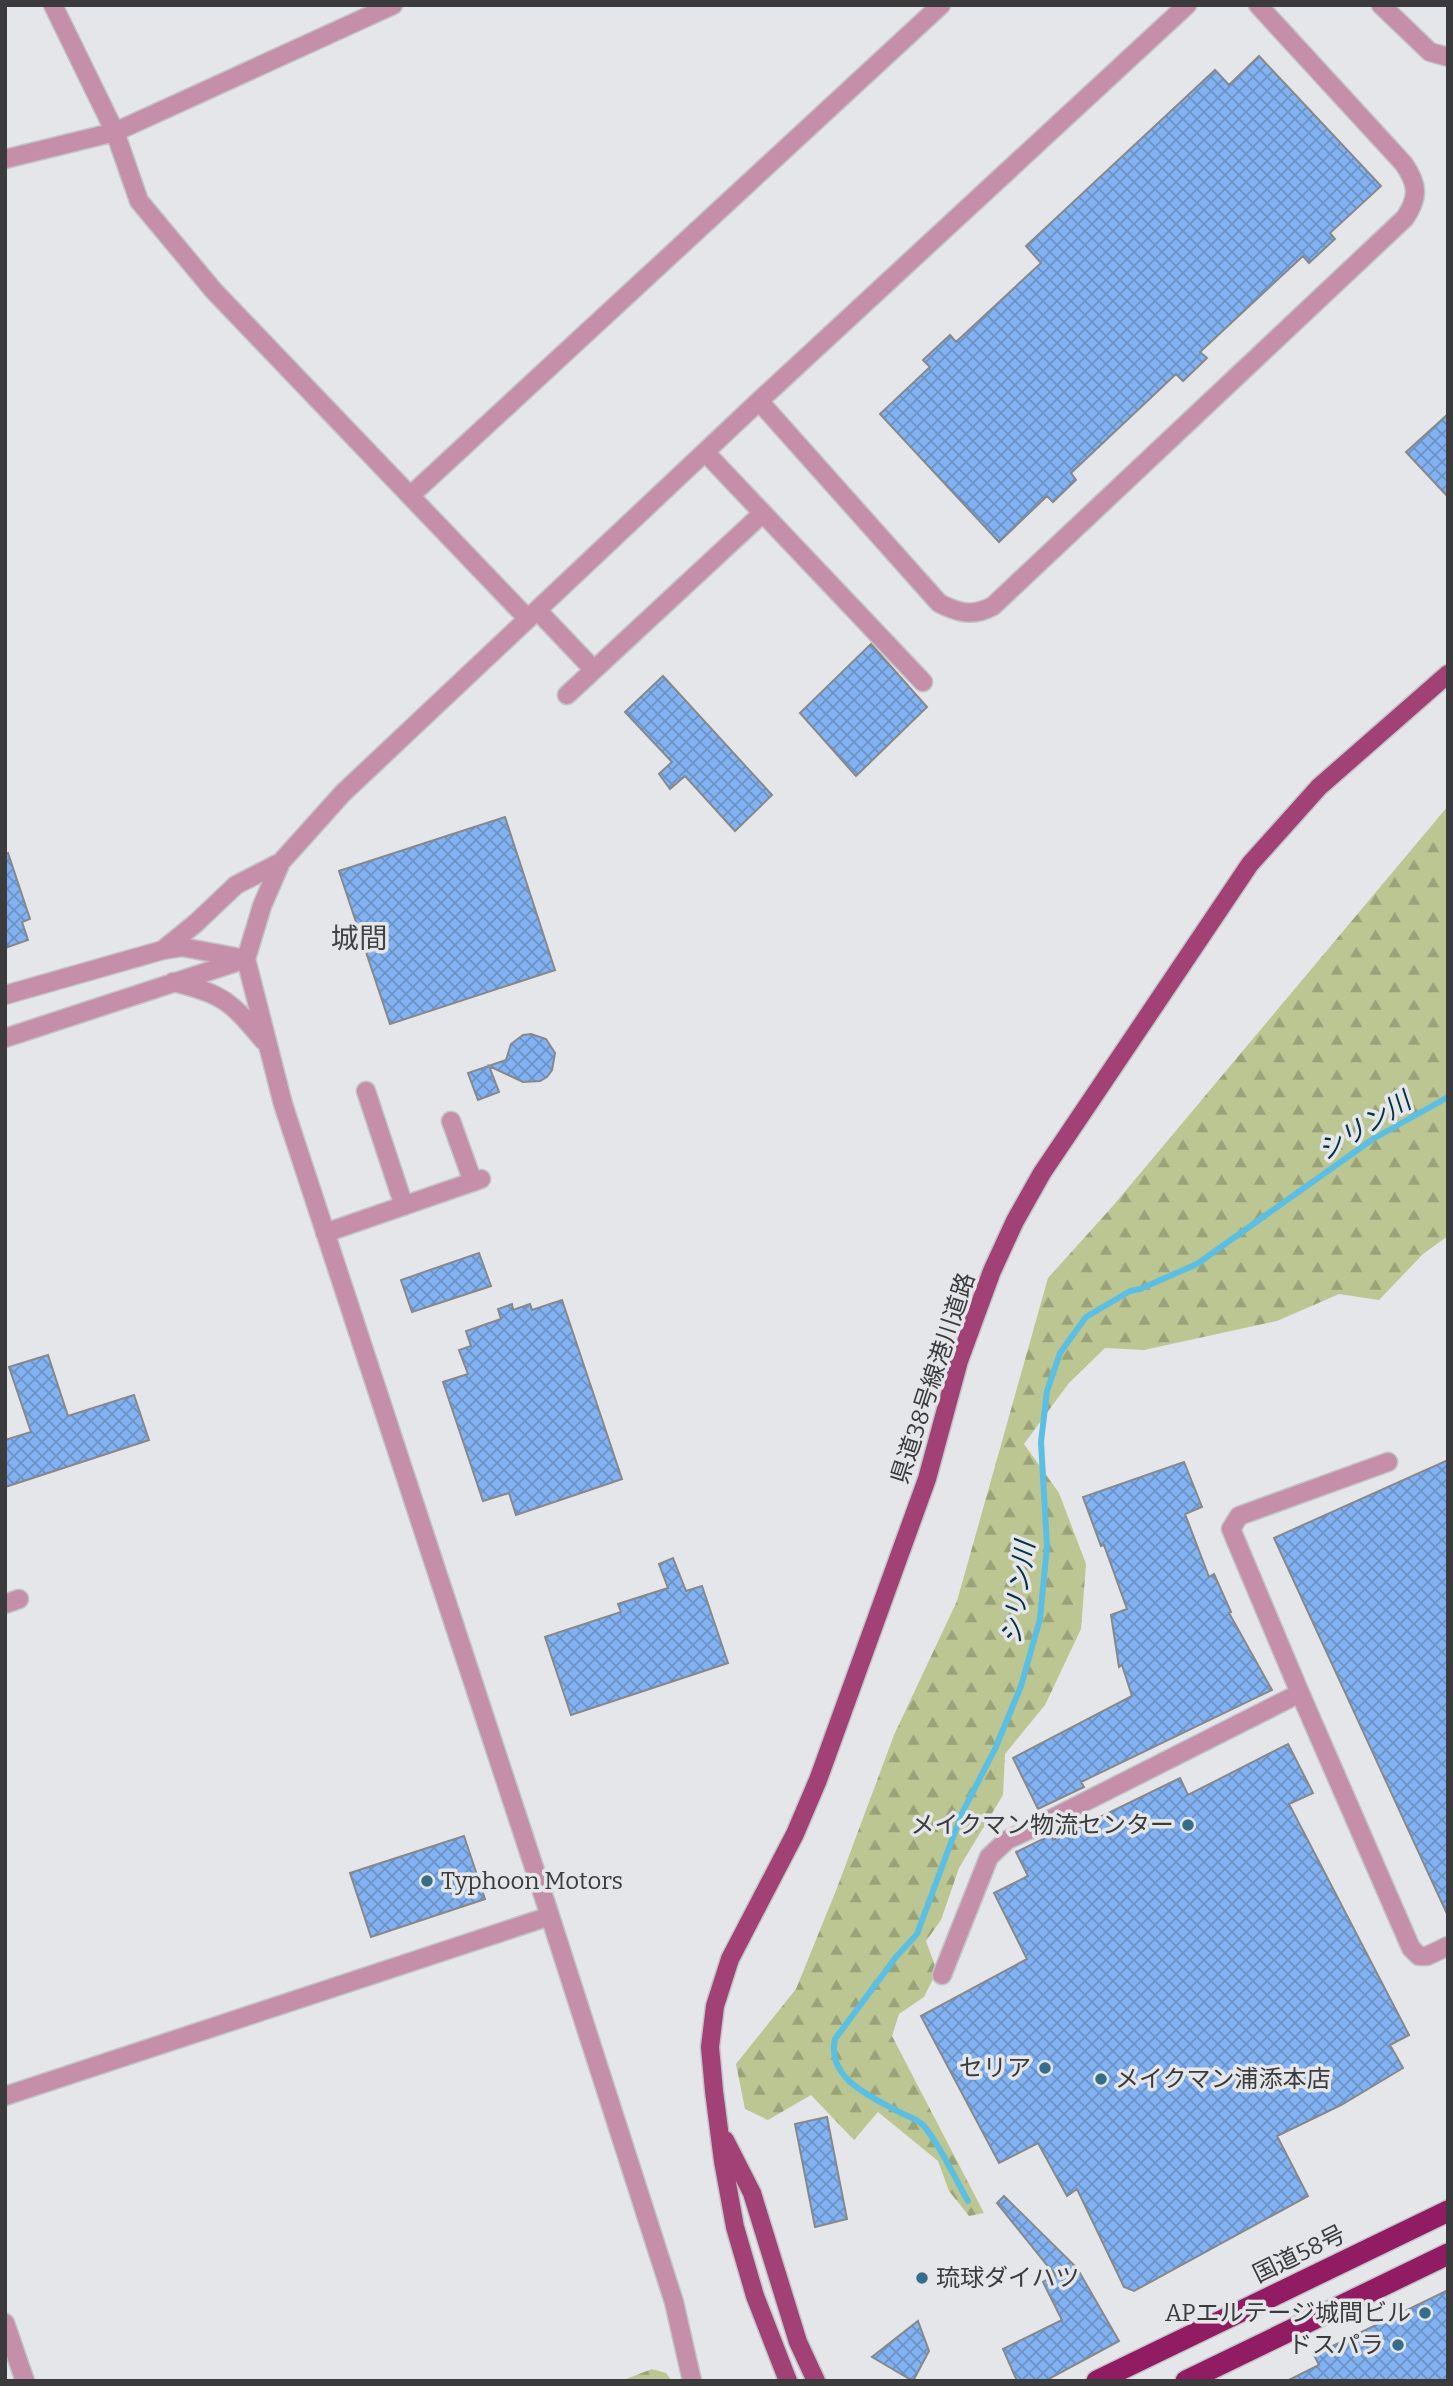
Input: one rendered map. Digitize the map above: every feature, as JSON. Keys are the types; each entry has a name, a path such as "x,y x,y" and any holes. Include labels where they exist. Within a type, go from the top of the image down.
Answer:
{"highway":[{"name":"国道58号","path":"1097,2381 1448,2211"},
{"path":"1186,2381 1448,2254"}],"main road":[{"name":"県道38号線港川道路","path":"788,2381 755,2295 735,2227 723,2161 710,2047 715,2006 722,1981 745,1928 795,1834 827,1756 927,1479 959,1361 992,1271 1014,1220 1042,1173 1250,864 1319,787 1448,674"},
{"name":"県道38号線港川道路","path":"720,2130 752,2193 798,2342 816,2381"}],"lane":[{"path":"53,5 115,132 139,201 214,291 410,496 594,670"},
{"path":"5,159 115,132 393,5"},
{"path":"410,496 941,5"},
{"path":"692,2381 674,2302 283,1104 246,959 262,906 281,862 343,793 759,401 1187,5"},
{"path":"759,401 939,603 965,614 980,613 993,606 1413,208 1416,192 1413,178 1404,164 1258,5"},
{"path":"1381,5 1430,52 1448,57"},
{"path":"705,452 923,682"},
{"path":"567,695 763,513"},
{"path":"163,950 236,885 281,862"},
{"path":"5,995 182,947 246,959"},
{"path":"5,1038 246,959"},
{"path":"173,982 215,994 232,1004 268,1045"},
{"path":"366,1091 404,1206"},
{"path":"325,1233 477,1181 452,1121"},
{"path":"1388,1462 1239,1516 1231,1529 1411,1948 1419,1956 1427,1956 1448,1946"},
{"path":"942,1975 989,1857 1007,1840 1300,1693"},
{"path":"5,2096 550,1916"},
{"path":"5,2323 25,2381"}],"green space":[{"path":"1448,806 1448,1236 1423,1254 1379,1300 1339,1294 1277,1321 1144,1350 1105,1348 1068,1384 1024,1444 1059,1493 1086,1564 1081,1629 1045,1705 1005,1754 1003,1795 959,1868 941,1920 926,1941 937,1971 924,1997 899,2014 892,2036 984,2213 969,2216 949,2191 938,2161 878,2112 854,2140 811,2095 768,2120 745,2109 736,2064 796,1989 894,1735 957,1601 1048,1278 1112,1207"},
{"path":"652,2369 666,2373 672,2381 621,2381"}],"building":[{"path":"1259,56 1381,186 1330,233 1335,239 1309,263 1303,256 1200,352 1207,358 1183,381 1176,374 1071,473 1076,480 1053,502 1047,496 999,542 880,414 930,367 923,360 950,335 956,342 1041,263 1026,246 1215,70 1229,85"},
{"path":"1448,414 1448,497 1406,452"},
{"path":"871,644 927,707 856,776 800,713"},
{"path":"663,676 772,795 735,831 685,776 670,789 659,774 672,762 625,712"},
{"path":"505,817 555,970 390,1024 339,871"},
{"path":"8,853 30,919 22,922 28,940 5,948 5,854"},
{"path":"531,1034 546,1039 555,1053 552,1070 547,1077 540,1081 523,1082 489,1066 499,1092 478,1100 468,1073 506,1060 511,1044 523,1035"},
{"path":"479,1253 491,1286 412,1312 401,1280"},
{"path":"562,1300 622,1479 516,1515 509,1493 483,1501 443,1382 468,1374 459,1350 471,1346 466,1331 501,1319 498,1309 512,1304 513,1310 530,1304 532,1310"},
{"path":"48,1355 68,1416 134,1395 149,1440 5,1487 5,1440 31,1432 9,1367"},
{"path":"1448,1460 1448,1916 1274,1538"},
{"path":"1184,1462 1202,1507 1185,1514 1209,1577 1214,1574 1231,1612 1229,1613 1272,1690 1081,1782 1084,1787 1038,1809 1013,1758 1132,1696 1122,1665 1119,1667 1111,1615 1127,1609 1083,1497"},
{"path":"673,1558 686,1591 702,1586 728,1663 571,1715 545,1637 621,1612 618,1604 668,1588 659,1564"},
{"path":"1288,1744 1313,1793 1289,1804 1409,2035 1390,2045 1403,2068 1341,2105 1277,2136 1308,2196 1134,2291 1124,2287 1077,2189 1067,2196 1038,2143 999,2163 921,2016 1027,1959 994,1893 1028,1876 1016,1852 1051,1835 1053,1840 1180,1778 1188,1795"},
{"path":"464,1836 485,1899 371,1937 350,1873"},
{"path":"827,2117 847,2219 815,2227 795,2124"},
{"path":"1004,2196 1077,2268 1119,2341 1045,2381 1017,2381 1003,2349 1062,2320 1043,2282 1055,2275 997,2203"},
{"name":"APエルテージ城間ビル","path":"1448,2290 1448,2381 1287,2381 1319,2365 1314,2355"},
{"path":"918,2321 929,2351 913,2381 872,2357"}],"waterway":[{"name":"シリン川","path":"968,2201 924,2126 865,2093 844,2076 834,2053 835,2039 896,1957 917,1934 962,1813 995,1749 1021,1686 1040,1619 1047,1546 1041,1442 1047,1391 1060,1353 1086,1317 1130,1291 1197,1264 1373,1139 1448,1097"}],"place":[{"name":"メイクマン物流センター","path":"1188,1825"},
{"name":"Typhoon Motors","path":"427,1881"},
{"name":"セリア","path":"1045,2068"},
{"name":"メイクマン浦添本店","path":"1101,2079"},
{"name":"琉球ダイハツ","path":"922,2278"},
{"name":"APエルテージ城間ビル","path":"1425,2313"},
{"name":"ドスパラ","path":"1398,2345"}],"district":[{"name":"城間","path":"359,938"}]}
